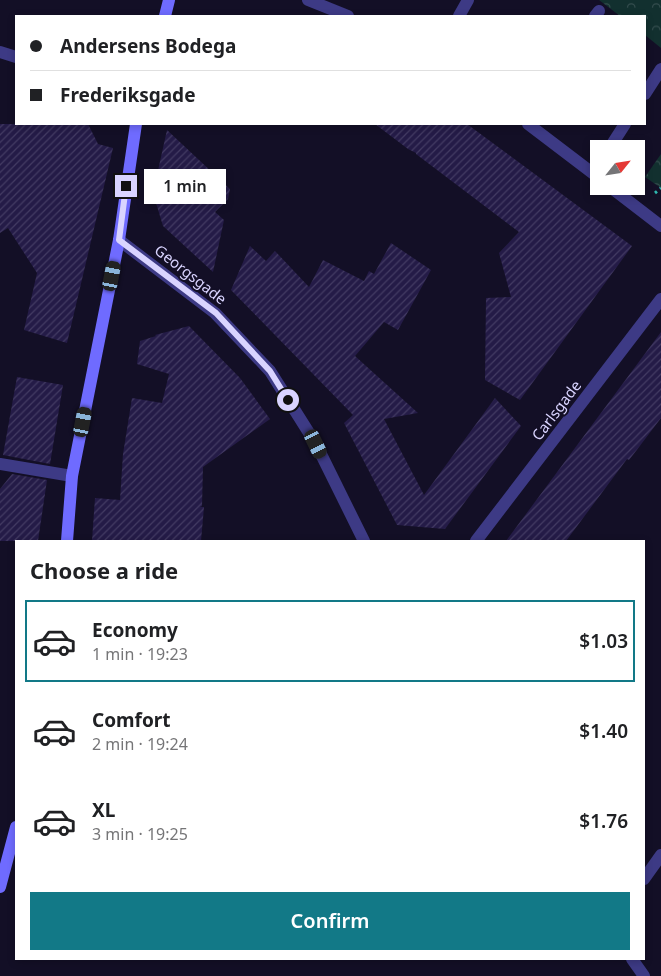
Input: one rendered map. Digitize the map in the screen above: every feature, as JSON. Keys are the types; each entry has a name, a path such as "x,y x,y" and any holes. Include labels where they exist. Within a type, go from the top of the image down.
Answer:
{"street":[{"path":"165,15 169,0"},
{"path":"308,0 346,15"},
{"path":"460,15 468,0"},
{"path":"0,52 15,57"},
{"path":"646,92 661,70"},
{"path":"67,540 72,476 119,240 136,125"},
{"path":"529,125 590,167"},
{"path":"615,140 624,125"},
{"path":"621,195 661,226"},
{"name":"Georgsgade","path":"119,240 216,313 270,371 316,444 364,540"},
{"name":"Carlsgade","path":"477,540 661,299"},
{"path":"0,464 72,476"},
{"path":"0,887 15,831"},
{"path":"645,878 661,855"},
{"path":"633,960 644,976"}],"green space":[{"path":"599,0 661,0 661,48 646,36 646,15 619,15"},
{"path":"661,154 661,188 645,177"}],"building":[{"path":"0,124 88,125 98,144 113,148 67,343 24,330 37,273 8,228 0,233"},
{"path":"376,125 468,125 632,246 520,400 485,380 486,298 511,297 499,253 519,232 416,153"},
{"path":"167,130 230,189 228,199 215,212 224,220 213,272 163,226 153,193"},
{"path":"391,243 431,270 398,330 384,322 355,356 418,413 384,419 424,495 495,398 521,426 445,529 397,525 344,423 353,415 231,290 250,246 266,261 275,251 309,287 323,260 364,281 369,271 374,274"},
{"path":"189,326 240,378 270,419 203,467 202,506 200,507 204,507 201,540 92,540 95,498 120,500 123,454 132,398 162,403 169,374 137,364 140,341"},
{"path":"661,332 661,418 629,460 627,459 567,540 507,540"},
{"path":"17,377 63,385 50,464 3,455"},
{"path":"12,474 47,480 38,540 0,541 0,489"}],"route":[{"path":"126,186 119,240 216,313 270,371 288,400"}]}
